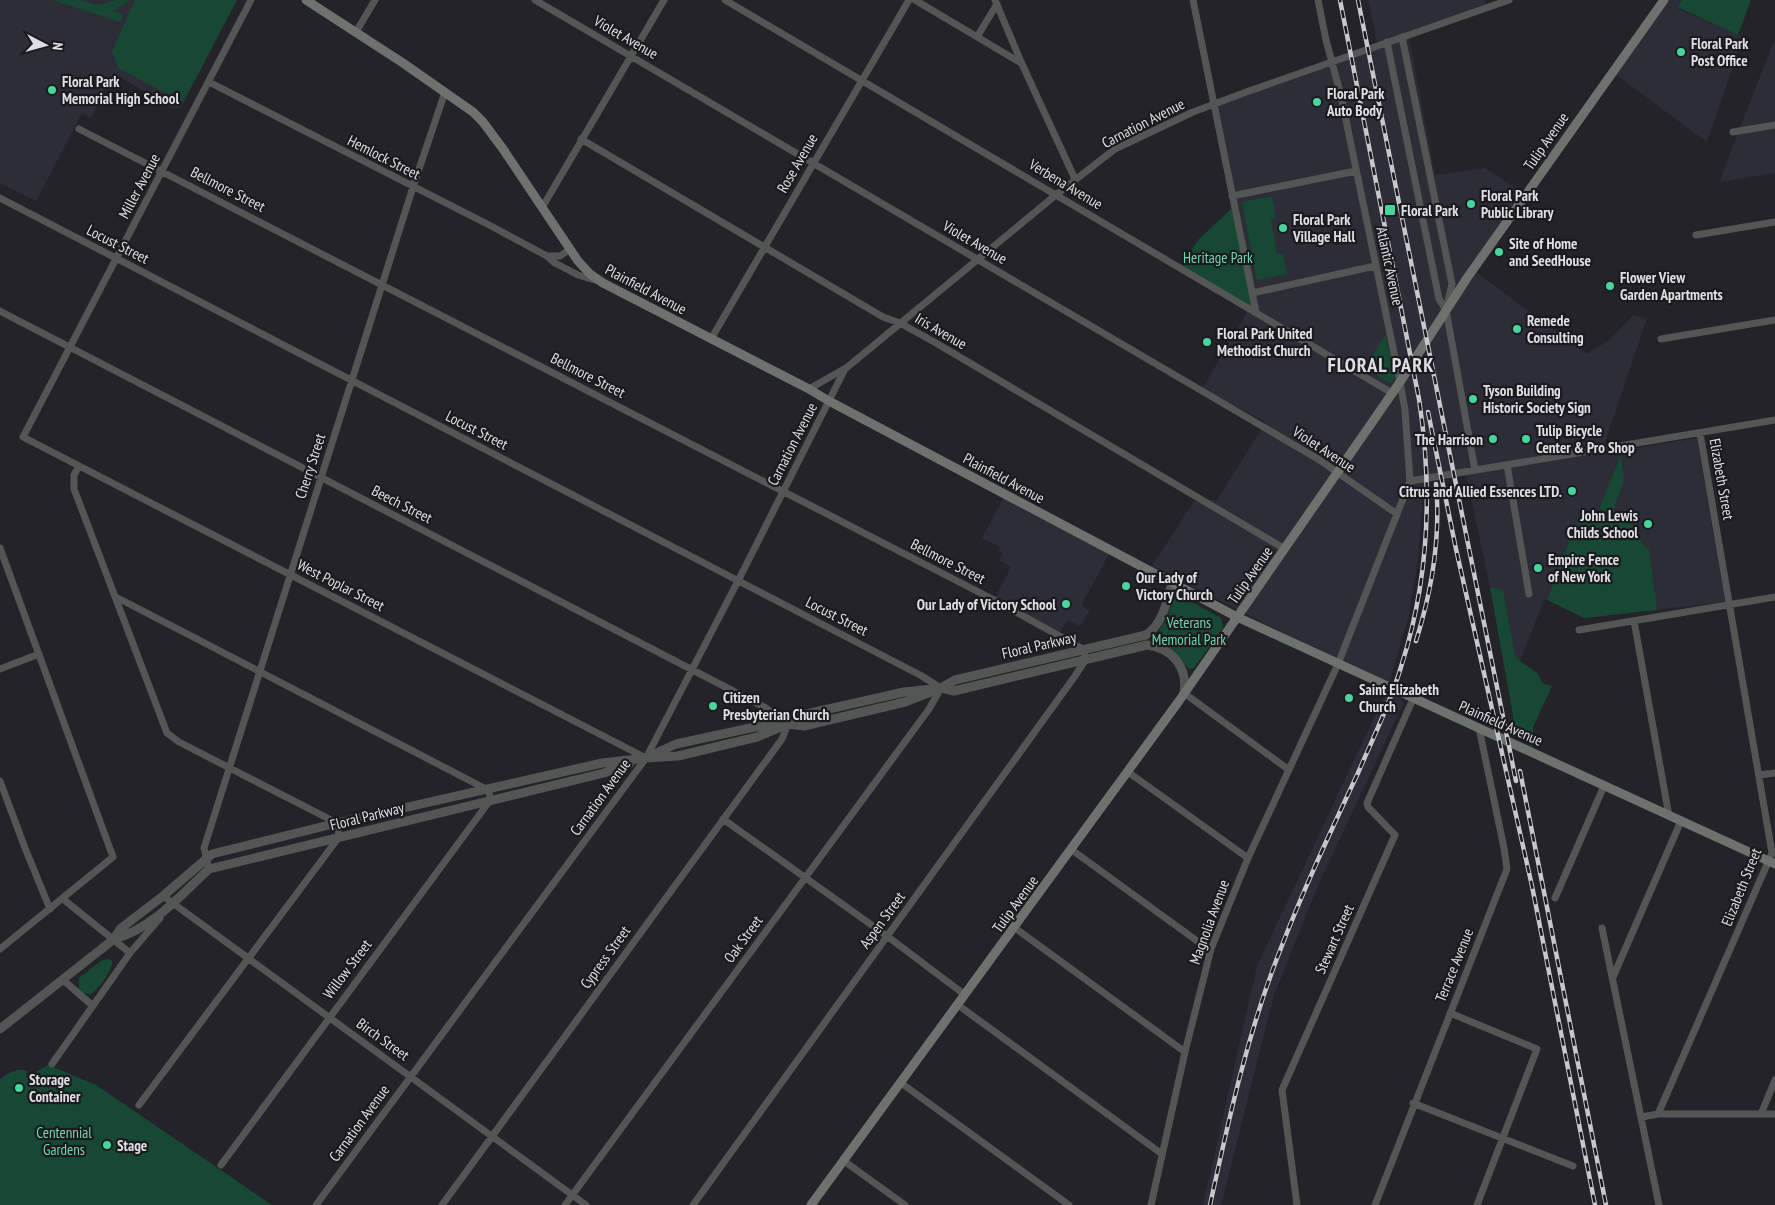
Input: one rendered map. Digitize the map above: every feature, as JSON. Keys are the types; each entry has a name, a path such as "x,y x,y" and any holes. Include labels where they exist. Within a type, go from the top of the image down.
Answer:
{"main road":[{"name":"Plainfield Avenue","path":"306,0 446,92 483,122 543,206 584,268 602,282 809,389 1237,617 1772,863"},
{"name":"Tulip Avenue","path":"811,1205 1072,850 1184,693 1400,382 1446,310 1566,136 1664,0"}],"street":[{"name":"Miller Avenue","path":"23,437 251,0"},
{"path":"356,32 375,0"},
{"name":"Violet Avenue","path":"535,0 1318,459 1397,514"},
{"path":"543,206 664,0"},
{"name":"Verbena Avenue","path":"725,0 1392,393"},
{"name":"Rose Avenue","path":"711,339 909,0"},
{"path":"915,0 1022,64"},
{"path":"1193,0 1256,312"},
{"name":"Atlantic Avenue","path":"1318,0 1341,96 1400,382 1405,410 1410,481"},
{"name":"Carnation Avenue","path":"809,389 845,369 1114,149 1214,104 1490,3 1509,0"},
{"path":"977,37 996,2"},
{"path":"996,2 1022,64 1075,179"},
{"path":"1402,36 1452,284 1446,310"},
{"path":"1386,42 1439,299 1446,310 1476,470"},
{"name":"Hemlock Street","path":"209,82 491,226 578,275 602,282"},
{"name":"Cherry Street","path":"206,858 204,848 229,768 413,187 446,92"},
{"path":"1732,132 1775,125"},
{"name":"Bellmore Street","path":"79,128 998,602 1083,649"},
{"name":"Iris Avenue","path":"582,140 883,317 900,323 1285,549"},
{"path":"1232,196 1356,171"},
{"name":"Locust Street","path":"0,198 920,675 941,688"},
{"path":"1696,235 1775,222"},
{"path":"547,256 560,256 570,249"},
{"path":"1252,292 1375,266"},
{"name":"Beech Street","path":"0,311 766,708 788,724"},
{"path":"1661,339 1775,320"},
{"name":"Carnation Avenue","path":"316,1205 646,758 845,369"},
{"path":"1410,481 1775,420"},
{"name":"Elizabeth Street","path":"1658,1114 1772,863 1759,775 1700,433"},
{"name":"West Poplar Street","path":"23,437 646,758"},
{"path":"1507,465 1529,594"},
{"path":"80,466 74,475 74,489 167,733 179,742 338,823 339,837 140,1105"},
{"name":"Magnolia Avenue","path":"1151,1205 1185,1052 1211,949 1248,858 1338,664 1410,481"},
{"path":"0,548 114,857 0,949"},
{"path":"1172,583 1160,619 1146,635 1147,645 1165,651 1180,664 1185,674 1184,693 1289,770"},
{"path":"116,597 488,790 491,799"},
{"path":"1579,630 1775,597"},
{"path":"1634,621 1669,816"},
{"name":"Floral Parkway","path":"114,939 126,936 166,911 172,903 209,869 604,773 646,758 676,744 718,736 755,726 788,724 804,726 905,702 941,688 953,680 1146,635"},
{"name":"Floral Parkway","path":"0,1030 114,939 120,929 163,896 212,854 338,823 602,763 678,756 757,737 788,724 802,715 904,692 941,688 954,691 1147,645"},
{"path":"1083,649 1086,659"},
{"path":"0,669 39,654"},
{"name":"Aspen Street","path":"693,1205 1076,676 1086,659"},
{"path":"1004,667 1007,678"},
{"name":"Oak Street","path":"565,1205 929,709 941,688"},
{"name":"Stewart Street","path":"1297,1205 1282,1090 1395,835 1368,807 1367,803 1413,699"},
{"path":"852,704 854,714"},
{"name":"Cypress Street","path":"442,1205 782,739 788,724"},
{"name":"Terrace Avenue","path":"1374,1205 1507,869 1479,728"},
{"path":"718,736 720,746"},
{"path":"1128,772 1248,858"},
{"path":"1759,775 1775,773"},
{"path":"555,774 557,784"},
{"path":"0,781 50,909"},
{"path":"1555,898 1604,786"},
{"name":"Willow Street","path":"221,1165 491,799"},
{"path":"400,810 402,822"},
{"path":"723,819 887,936 965,996"},
{"path":"1613,977 1681,821"},
{"path":"1072,850 1204,946 1211,949"},
{"path":"206,858 209,869"},
{"name":"Birch Street","path":"163,896 586,1205"},
{"path":"63,898 130,953"},
{"path":"52,1064 130,953 166,911"},
{"path":"1015,928 1185,1052"},
{"path":"1602,928 1659,1205"},
{"path":"63,980 93,1006"},
{"path":"958,1005 1162,1154"},
{"path":"1450,1013 1538,1049 1477,1205"},
{"path":"1761,1114 1775,1080"},
{"path":"901,1083 1069,1205"},
{"path":"1413,1103 1573,1166"},
{"path":"1642,1118 1658,1114 1775,1114"},
{"path":"844,1161 904,1205"}],"shaded area":[{"name":"Floral Park Memorial High School","path":"0,0 237,0 181,108 172,109 114,73 91,118 82,113 36,201 0,183"},
{"path":"1368,0 1485,0 1486,7 1408,32 1435,175 1485,168 1524,193 1472,269 1587,354 1609,340 1633,315 1647,318 1604,446 1621,443 1618,451 1697,438 1725,602 1584,618 1576,524 1547,600 1544,600 1520,661 1515,655 1503,590 1490,587 1466,475 1424,483 1418,559 1409,615 1388,687 1404,702 1316,890 1274,995 1221,1205 1203,1205 1257,966 1387,690 1338,666 1286,634 1152,566 1194,501 1217,500 1266,422 1202,389 1250,307 1213,106 1377,43"},
{"path":"1663,0 1682,0 1677,8 1743,37 1707,142 1611,71"},
{"path":"1775,38 1775,173 1720,182 1724,169"},
{"path":"1005,495 1110,552 1081,606 1090,610 1080,626 1067,620 1060,633 994,600 1011,567 999,560 1003,553 998,551 1000,547 982,538"}],"green space":[{"path":"53,0 79,0 99,5 116,0 130,0 113,11 123,14 120,22"},
{"path":"135,0 237,0 183,102 118,68 112,51"},
{"path":"1682,0 1751,0 1738,35 1677,7"},
{"path":"1272,196 1276,218 1271,220 1277,254 1283,253 1287,274 1257,280 1242,202"},
{"name":"Heritage Park","path":"1233,207 1254,309 1180,266 1199,239"},
{"path":"1385,335 1396,375 1391,384 1365,368"},
{"path":"1621,455 1624,480 1612,514 1599,509"},
{"path":"1599,514 1635,525 1642,544 1649,550 1657,610 1584,618 1547,600 1576,523"},
{"path":"1490,587 1503,590 1515,655 1537,673 1543,684 1552,686 1533,727 1534,744 1532,747 1515,727"},
{"name":"Veterans Memorial Park","path":"1179,595 1221,618 1223,628 1194,668 1189,669 1174,651 1156,640 1157,634 1167,618 1173,600"},
{"path":"109,959 112,961 112,965 101,984 91,994 82,993 79,989 79,978 102,960"},
{"name":"Centennial Gardens","path":"48,1065 96,1085 272,1205 0,1205 0,1079 20,1070 27,1071 26,1077"}],"railway":[{"path":"1210,1205 1232,1107 1269,979 1299,904 1392,694 1410,634 1423,568 1427,501 1426,467 1419,399 1340,0"},
{"path":"1358,0 1516,781"},
{"path":"1428,412 1456,549 1532,886 1595,1205"},
{"path":"1416,641 1427,603 1434,564 1437,524 1436,484"},
{"path":"1520,771 1606,1205"}],"place":[{"name":"Floral Park Post Office","path":"1681,52"},
{"name":"Floral Park Memorial High School","path":"52,90"},
{"name":"Floral Park Auto Body","path":"1317,102"},
{"name":"Floral Park Public Library","path":"1471,204"},
{"name":"Floral Park","path":"1390,210"},
{"name":"Floral Park Village Hall","path":"1283,228"},
{"name":"Site of Home and SeedHouse","path":"1499,252"},
{"name":"Flower View Garden Apartments","path":"1610,286"},
{"name":"Remede Consulting","path":"1517,329"},
{"name":"Floral Park United Methodist Church","path":"1207,342"},
{"name":"Tyson Building Historic Society Sign","path":"1473,399"},
{"name":"The Harrison","path":"1493,439"},
{"name":"Tulip Bicycle Center & Pro Shop","path":"1526,439"},
{"name":"Citrus and Allied Essences LTD.","path":"1572,491"},
{"name":"John Lewis Childs School","path":"1648,524"},
{"name":"Empire Fence of New York","path":"1538,568"},
{"name":"Our Lady of Victory Church","path":"1126,586"},
{"name":"Our Lady of Victory School","path":"1066,604"},
{"name":"Saint Elizabeth Church","path":"1349,698"},
{"name":"Citizen Presbyterian Church","path":"713,706"},
{"name":"Storage Container","path":"19,1088"},
{"name":"Stage","path":"107,1145"}],"district":[{"name":"FLORAL PARK","path":"1381,365"}]}
